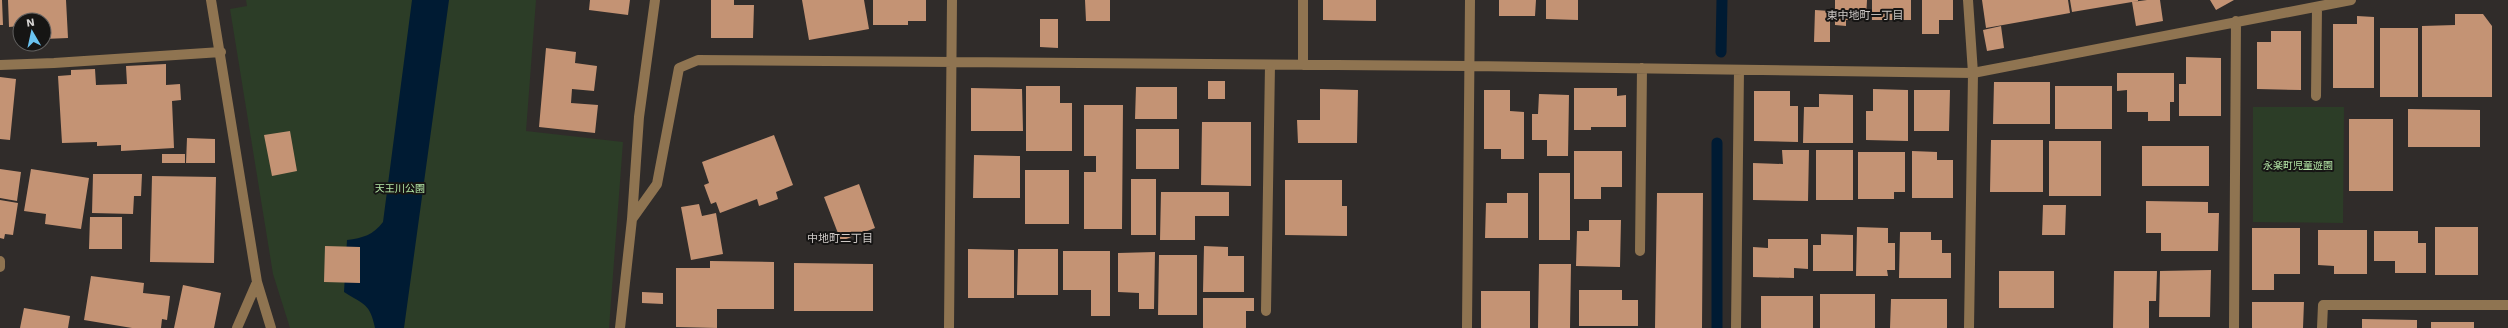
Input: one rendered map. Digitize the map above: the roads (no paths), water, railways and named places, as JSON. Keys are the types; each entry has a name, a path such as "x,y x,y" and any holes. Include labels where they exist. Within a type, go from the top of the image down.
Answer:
{"street":[{"path":"211,0 221,52 257,282 271,328"},
{"path":"620,328 632,219 638,124 655,0"},
{"path":"949,328 952,0"},
{"path":"1303,0 1303,65"},
{"path":"1467,328 1470,0"},
{"path":"1968,0 1974,73 1969,328"},
{"path":"632,219 657,184 679,68 698,60 782,59 951,63 1469,66 1974,73 2322,4 2351,0"},
{"path":"2316,96 2322,4"},
{"path":"2234,328 2236,21"},
{"path":"0,65 221,52"},
{"path":"1266,311 1270,65"},
{"path":"1640,251 1642,68"},
{"path":"1736,328 1739,70"},
{"path":"0,261 0,267"},
{"path":"237,328 257,282"},
{"path":"2322,328 2322,305 2508,305"}],"water":[{"path":"412,0 449,0 404,328 375,328 368,309 344,292 347,240 371,233 383,222"}],"waterway":[{"path":"1721,52 1722,0"},
{"path":"1717,143 1717,328"}],"district":[{"name":"東中地町一丁目","path":"1865,15"},
{"name":"中地町二丁目","path":"840,238"}],"park label":[{"name":"永楽町児童遊園","path":"2298,165"},
{"name":"天王川公園","path":"400,188"}]}
